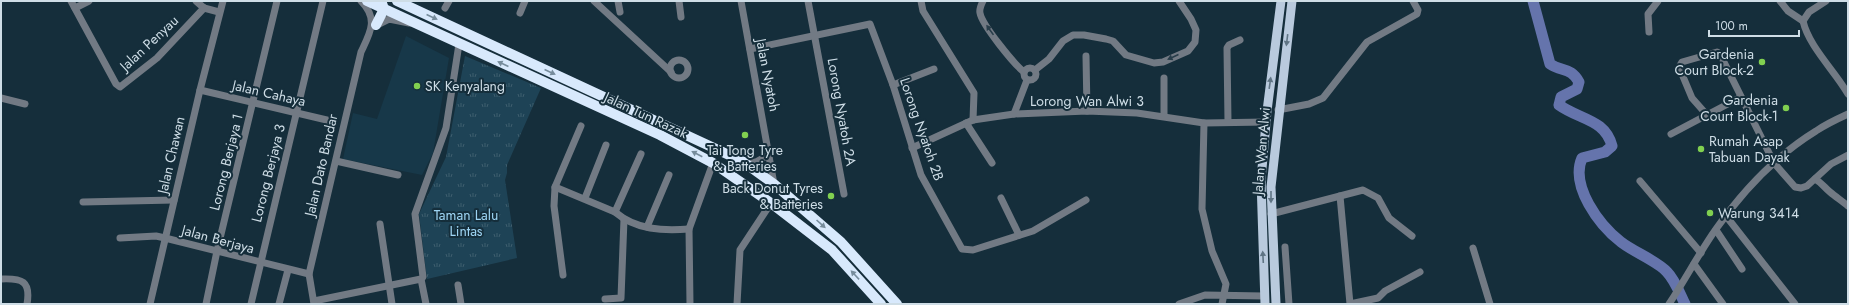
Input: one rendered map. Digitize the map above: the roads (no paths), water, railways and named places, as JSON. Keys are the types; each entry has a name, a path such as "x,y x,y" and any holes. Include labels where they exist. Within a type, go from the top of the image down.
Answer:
{"highway":[{"name":"Jalan Tun Razak","path":"367,1 382,5 459,44 660,135 713,163 771,203 832,250 881,304"},
{"name":"Jalan Tun Razak","path":"397,1 742,161 774,184 841,242 898,304"},
{"path":"376,25 382,5"}],"main road":[{"name":"Jalan Wan Alwi","path":"1265,300 1261,180 1266,122 1281,1"},
{"name":"Jalan Wan Alwi","path":"1276,304 1271,214 1272,175 1278,110 1292,1"}],"street":[{"name":"Jalan Penyau","path":"71,1 116,84 120,87 157,58 204,8"},
{"path":"75,8 89,1"},
{"path":"196,1 204,8 219,12 228,1"},
{"name":"Jalan Chawan","path":"150,304 200,90 223,1"},
{"name":"Lorong Berjaya 1","path":"206,304 217,251 254,104 277,1"},
{"name":"Lorong Berjaya 3","path":"251,304 323,1"},
{"path":"361,1 368,8 371,14 370,34"},
{"path":"520,13 525,1"},
{"path":"594,1 671,72"},
{"path":"618,1 620,12"},
{"path":"678,1 682,17"},
{"name":"Jalan Nyatoh","path":"742,1 770,154 774,184"},
{"name":"Lorong Nyatoh 2A","path":"808,1 844,194"},
{"path":"922,1 923,11 974,93 973,120"},
{"path":"983,1 980,9 981,18 1008,56 1024,72 1027,80 1014,114"},
{"path":"1027,80 1035,78 1036,70 1049,59 1063,42 1072,35 1090,35 1113,41 1126,55 1159,63 1191,48 1195,42 1196,30 1180,1"},
{"path":"1278,110 1309,104 1323,98 1367,42 1417,14 1418,10 1413,1"},
{"path":"1649,32 1648,14 1658,1"},
{"path":"1780,1 1788,11 1802,21 1821,56 1848,94"},
{"path":"1802,21 1806,14 1826,1"},
{"path":"376,25 389,19 424,27"},
{"name":"Lorong Nyatoh 2B","path":"815,35 870,24 893,85 912,148 925,182 962,249 973,250 1019,235"},
{"name":"Jalan Dato Bandar","path":"314,303 309,274 361,52 376,25"},
{"path":"750,49 815,35"},
{"path":"1228,122 1227,48 1229,45 1240,40"},
{"path":"426,304 421,279 423,274 415,214 444,136 459,44"},
{"path":"1707,115 1692,98 1679,67 1682,62 1717,52 1720,54 1774,163 1798,188 1807,186 1831,164 1848,155"},
{"path":"1086,56 1087,111"},
{"path":"1024,72 1028,68 1036,70"},
{"path":"893,85 934,69"},
{"path":"1164,78 1164,116"},
{"name":"Jalan Cahaya","path":"200,90 331,121"},
{"path":"1,98 25,104"},
{"path":"1672,134 1741,98"},
{"name":"Lorong Wan Alwi 3","path":"912,148 966,122 1014,114 1087,111 1164,116 1204,123 1266,122"},
{"path":"1669,304 1701,252 1726,216 1774,163 1816,130 1848,114"},
{"path":"966,122 992,163"},
{"path":"1204,123 1202,209 1212,251 1226,284 1222,304"},
{"path":"563,275 554,206 555,187 581,126"},
{"path":"585,198 606,145"},
{"path":"615,212 641,154"},
{"path":"742,161 756,162 770,154"},
{"path":"336,161 398,174"},
{"path":"690,304 689,229 713,163"},
{"path":"647,227 669,175"},
{"path":"1815,179 1826,185 1830,192 1848,206"},
{"path":"1640,181 1701,252"},
{"path":"555,187 585,198 615,212 624,219 647,227 667,231 689,229"},
{"path":"1271,214 1358,191 1367,191 1381,202 1389,218 1412,236"},
{"path":"1340,196 1350,304 1381,301 1385,291 1420,272"},
{"path":"1001,198 1019,235 1032,231 1086,200"},
{"path":"83,202 174,200"},
{"path":"737,304 740,250 771,203"},
{"path":"1726,216 1795,304"},
{"path":"605,299 621,298 624,219"},
{"path":"380,224 392,304"},
{"path":"1716,230 1742,269"},
{"name":"Jalan Berjaya","path":"120,238 156,236 309,274"},
{"path":"1285,247 1289,304"},
{"path":"1474,248 1490,304"},
{"path":"1694,264 1723,304"},
{"path":"279,304 288,270"},
{"path":"1,279 22,281 26,285 28,292 27,304"},
{"path":"314,303 421,279"},
{"path":"458,285 461,304"},
{"path":"1178,304 1200,295 1225,294 1265,300"}],"waterway":[{"path":"1533,1 1550,64 1573,74 1579,82 1577,89 1561,97 1559,105 1598,125 1609,137 1612,146 1605,152 1582,158 1579,169 1580,181 1583,192 1589,204 1604,226 1613,235 1621,242 1658,264 1670,275 1685,304"}],"place":[{"name":"Gardenia Court Block-2","path":"1762,62"},
{"name":"SK Kenyalang","path":"417,86"},
{"name":"Gardenia Court Block-1","path":"1786,108"},
{"name":"Tai Tong Tyre & Batteries","path":"745,135"},
{"name":"Rumah Asap Tabuan Dayak","path":"1701,149"},
{"name":"Back Donut Tyres & Batteries","path":"831,196"},
{"name":"Warung 3414","path":"1710,213"}],"park label":[{"name":"Taman Lalu Lintas","path":"466,224"}]}
